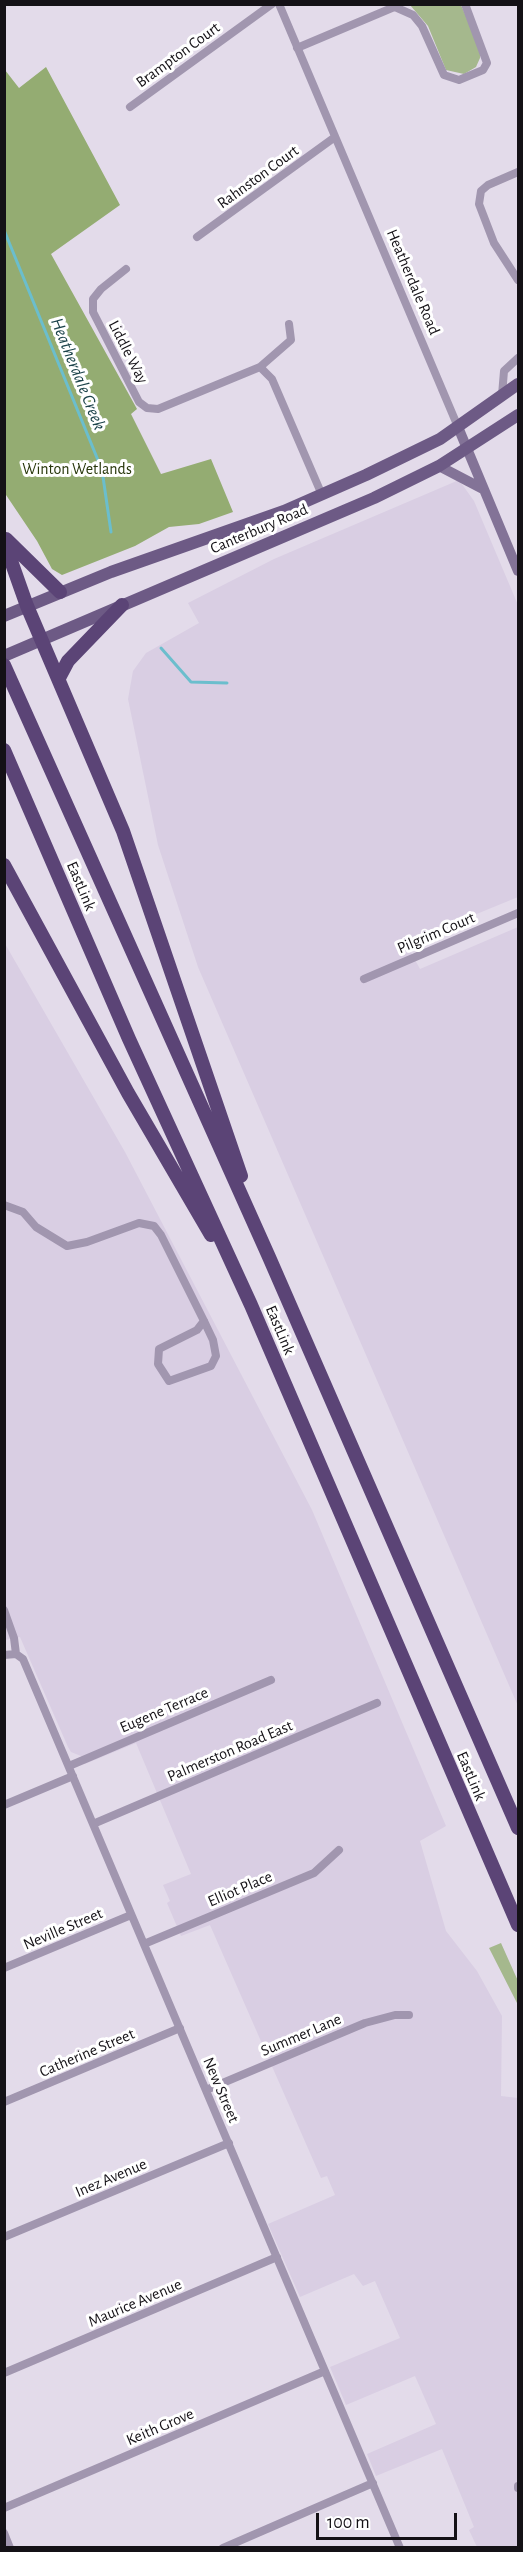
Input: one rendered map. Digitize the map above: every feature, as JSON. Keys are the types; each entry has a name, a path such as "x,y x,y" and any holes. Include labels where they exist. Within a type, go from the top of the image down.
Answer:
{"highway":[{"path":"4,539 60,592"},
{"path":"4,539 27,606 106,786 147,895 269,1257"},
{"path":"59,678 68,661 122,605"},
{"name":"EastLink","path":"4,665 269,1257 519,1828"},
{"name":"EastLink","path":"4,750 129,1039 251,1305 519,1925"},
{"path":"4,865 128,1093 251,1305"}],"main road":[{"name":"Canterbury Road","path":"6,615 60,592 322,495 440,440 519,384"},
{"name":"Canterbury Road","path":"4,656 374,498 439,466 519,415"},
{"name":"Heatherdale Road","path":"458,427 519,571"},
{"path":"439,466 484,489"}],"street":[{"name":"Brampton Court","path":"130,107 272,4"},
{"name":"Heatherdale Road","path":"279,4 458,427"},
{"path":"297,48 398,6 413,15 422,26 444,75 459,80 483,70 487,63 465,4"},
{"name":"Rahnston Court","path":"197,237 335,137"},
{"path":"519,172 488,185 481,191 479,204 494,243 519,280"},
{"name":"Liddle Way","path":"126,269 101,289 93,299 93,312 139,402 147,408 158,409 260,367 291,340 289,324"},
{"path":"502,396 504,371 519,358"},
{"path":"260,367 272,379 322,495"},
{"name":"Pilgrim Court","path":"364,979 519,913"},
{"path":"4,1205 23,1212 36,1227 67,1246 87,1242 140,1223 154,1226 161,1235 204,1321 213,1340 216,1356 211,1366 169,1381 158,1364 159,1349 197,1330 204,1321"},
{"name":"New Street","path":"4,1610 14,1638 10,1654 23,1659 400,2547"},
{"name":"Eugene Terrace","path":"69,1766 271,1680"},
{"name":"Palmerston Road East","path":"93,1824 377,1703"},
{"path":"4,1805 73,1776"},
{"name":"Elliot Place","path":"144,1944 314,1873 339,1850"},
{"name":"Neville Street","path":"4,1968 131,1915"},
{"name":"Summer Lane","path":"206,2090 365,2023 395,2015 410,2015"},
{"name":"Catherine Street","path":"4,2102 180,2028"},
{"name":"Inez Avenue","path":"4,2237 229,2143"},
{"name":"Maurice Avenue","path":"4,2373 277,2257"},
{"name":"Keith Grove","path":"4,2508 325,2371"},
{"path":"223,2547 373,2483"},
{"path":"4,2533 10,2547"}],"shaded area":[{"path":"459,480 474,501 518,605 518,897 406,943 420,969 518,927 518,1706 198,967 158,845 128,699 133,671 146,653 199,623 188,603 274,559"},
{"path":"4,942 125,1152 312,1510 446,1826 420,1841 446,1931 477,1971 502,2016 501,2096 518,2098 518,2547 477,2547 469,2530 474,2527 442,2449 376,2476 367,2454 436,2424 415,2376 346,2405 330,2367 400,2338 375,2281 363,2286 354,2274 300,2297 268,2224 335,2195 327,2176 321,2178 210,1925 181,1936 167,1903 170,1901 163,1885 191,1874 136,1743 85,1764 81,1756 71,1752 68,1747 20,1637 5,1640"}],"green space":[{"path":"410,5 461,5 480,48 480,58 476,67 464,74 446,70 428,26"},
{"name":"Winton Wetlands","path":"46,67 120,205 51,254 137,409 131,414 161,474 211,459 233,512 199,524 169,527 135,546 62,575 52,569 37,541 4,492 5,70 19,88"},
{"path":"501,1943 518,1981 518,2016 517,2003 489,1948"}],"waterway":[{"name":"Heatherdale Creek","path":"4,230 102,470 111,532"},
{"name":"Heatherdale Creek","path":"161,648 191,682 227,683"}]}
